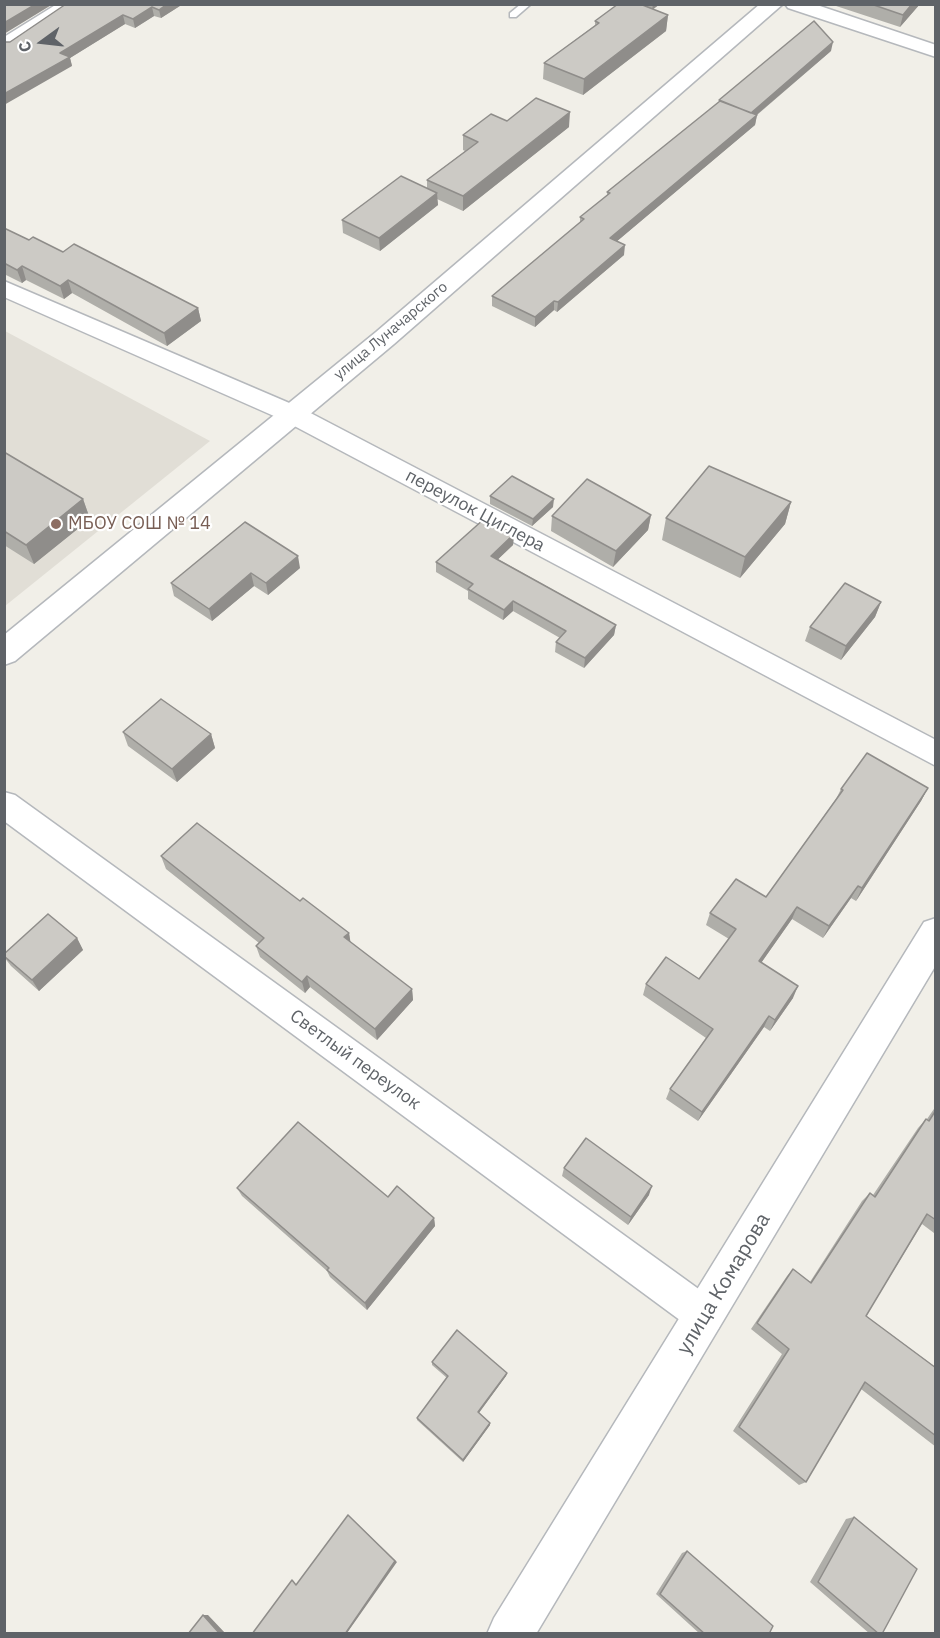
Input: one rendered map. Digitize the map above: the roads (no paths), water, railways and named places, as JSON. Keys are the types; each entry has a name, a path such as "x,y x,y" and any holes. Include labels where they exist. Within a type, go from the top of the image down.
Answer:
{"street":[{"path":"4,45 71,4"},
{"name":"улица Луначарского","path":"4,653 385,338 773,4"},
{"path":"794,4 936,51"},
{"name":"переулок Циглера","path":"4,288 292,414 936,754"},
{"name":"Светлый переулок","path":"4,804 705,1316"},
{"name":"улица Комарова","path":"510,1634 936,933"}],"lane":[{"path":"513,15 527,4"}],"place":[{"name":"МБОУ СОШ № 14","path":"56,524"}]}
